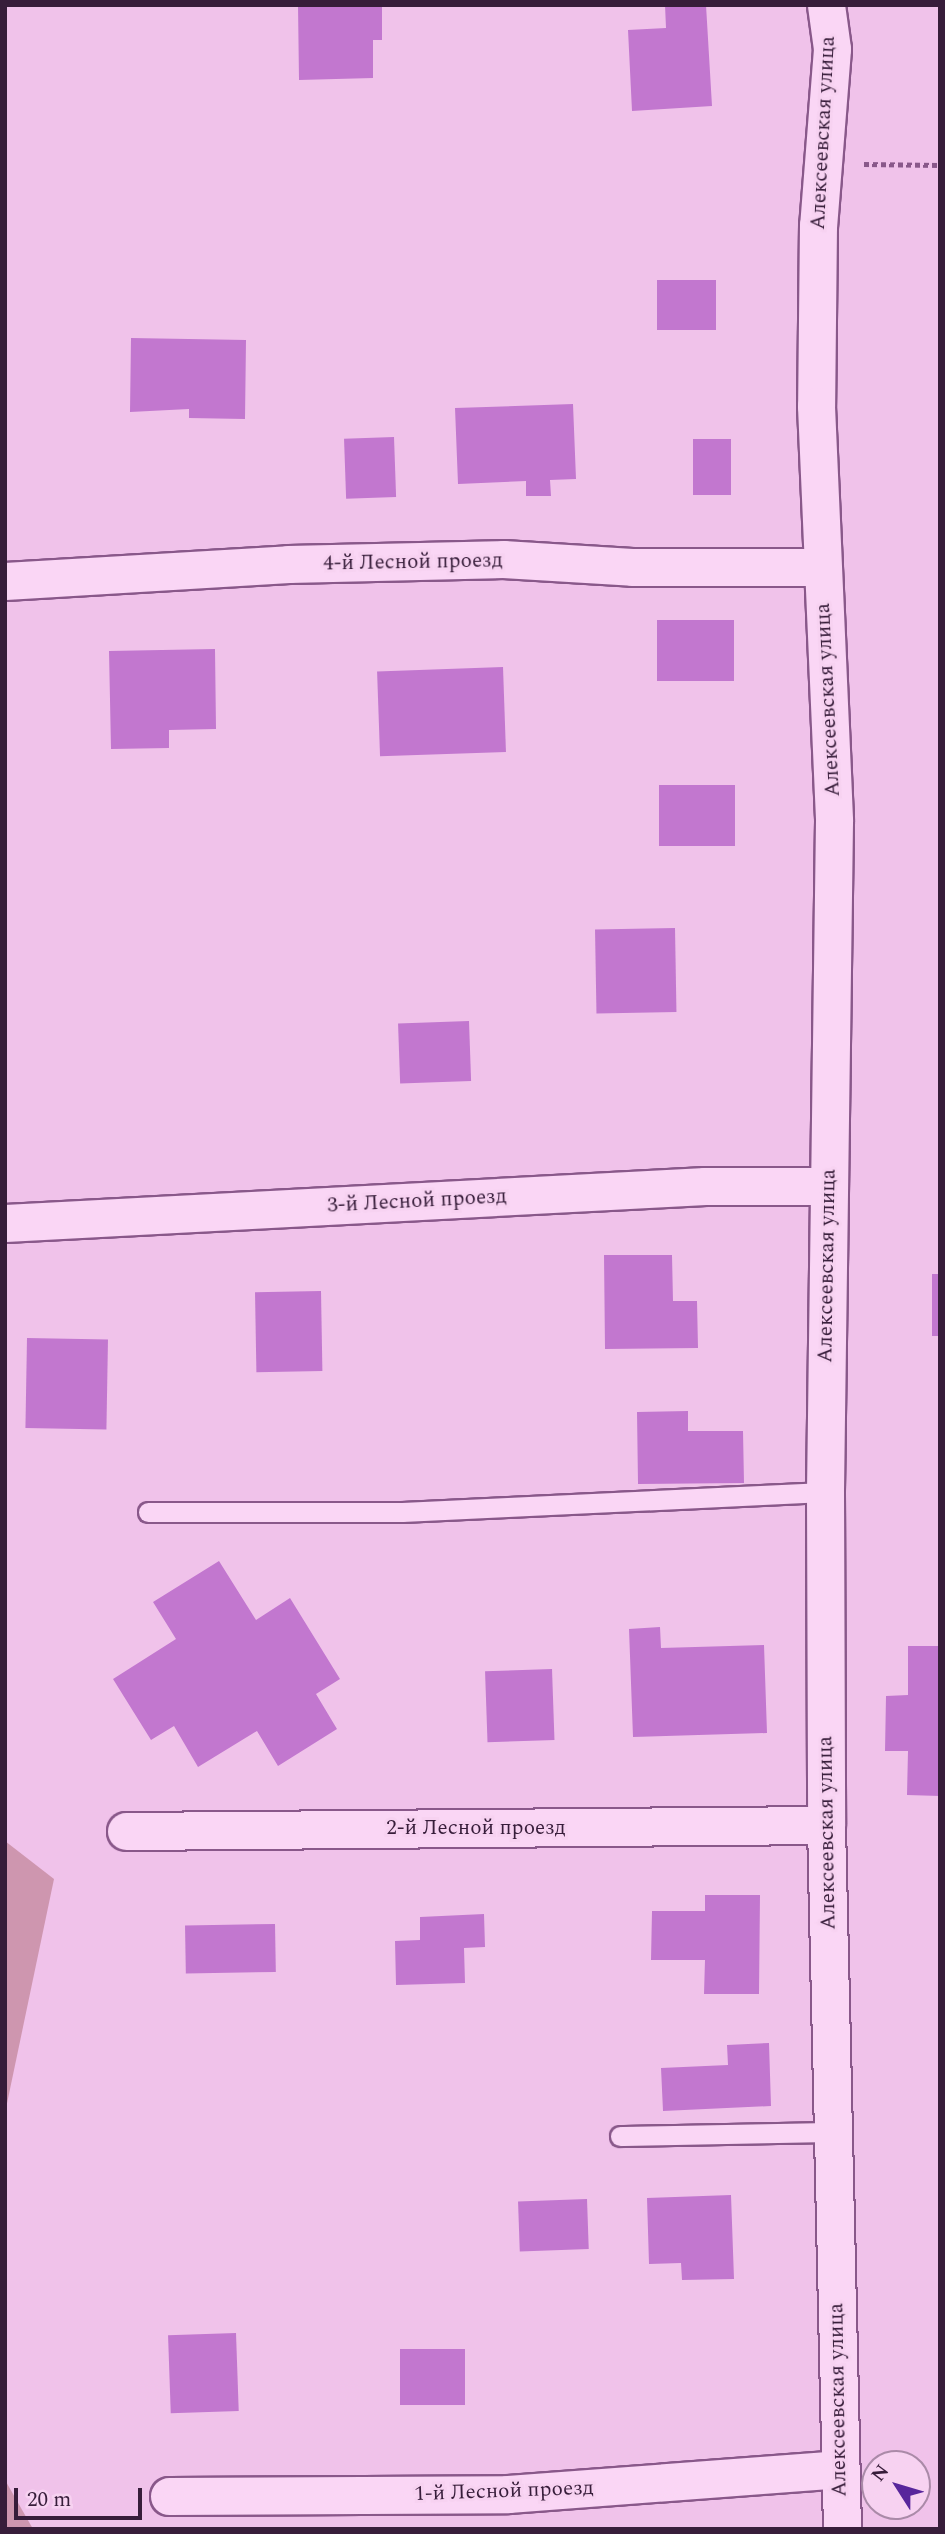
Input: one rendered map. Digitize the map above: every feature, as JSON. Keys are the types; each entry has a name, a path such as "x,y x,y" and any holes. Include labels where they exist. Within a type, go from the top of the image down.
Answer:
{"street":[{"name":"Алексеевская улица","path":"826,5 832,49 822,163 816,392 834,821 825,1492 832,2132 838,2469 842,2529"},
{"name":"4-й Лесной проезд","path":"5,581 288,564 503,559 632,567 822,568"},
{"name":"3-й Лесной проезд","path":"5,1223 705,1186 828,1186"},
{"name":"2-й Лесной проезд","path":"126,1830 827,1825"},
{"name":"1-й Лесной проезд","path":"169,2496 508,2494 838,2469"}],"lane":[{"path":"148,1512 402,1512 825,1492"},
{"path":"620,2136 832,2132"}],"path":[{"path":"822,163 940,165"}],"shaded area":[{"path":"5,1841 54,1879 5,2113"},
{"path":"5,2480 33,2529 5,2529"}],"building":[{"path":"298,5 382,5 382,40 373,40 373,78 299,80"},
{"path":"665,5 706,5 712,106 632,111 628,30 666,28"},
{"path":"657,280 716,280 716,330 657,330"},
{"path":"131,338 246,340 245,419 189,418 189,409 130,412"},
{"path":"573,404 576,479 550,480 551,496 526,496 526,481 458,484 455,408"},
{"path":"394,437 396,497 346,499 344,439"},
{"path":"693,439 731,439 731,495 693,495"},
{"path":"657,620 734,620 734,681 657,681"},
{"path":"215,649 216,729 169,730 169,748 111,749 109,651"},
{"path":"503,667 506,752 380,756 377,671"},
{"path":"659,785 735,785 735,846 659,846"},
{"path":"675,928 676,1012 596,1013 595,929"},
{"path":"469,1021 471,1081 400,1083 398,1023"},
{"path":"604,1255 672,1255 673,1301 697,1301 698,1348 605,1349"},
{"path":"932,1274 940,1274 940,1336 932,1336"},
{"path":"321,1291 322,1371 256,1372 255,1292"},
{"path":"27,1338 108,1339 106,1429 25,1428"},
{"path":"688,1411 688,1431 743,1431 744,1483 638,1484 637,1412"},
{"path":"219,1561 256,1620 290,1598 340,1679 316,1694 337,1729 278,1766 257,1731 198,1767 174,1726 151,1740 113,1679 176,1639 153,1602"},
{"path":"660,1627 661,1648 764,1645 767,1733 633,1737 629,1629"},
{"path":"908,1646 940,1646 940,1796 907,1795 908,1751 885,1751 886,1696 908,1695"},
{"path":"552,1669 554,1740 488,1742 485,1671"},
{"path":"705,1895 760,1895 759,1994 704,1994 705,1960 651,1960 652,1911 705,1911"},
{"path":"484,1914 485,1947 464,1948 465,1983 396,1985 395,1941 420,1940 420,1917"},
{"path":"275,1924 276,1972 186,1974 185,1926"},
{"path":"769,2043 771,2106 663,2111 661,2068 728,2065 727,2045"},
{"path":"731,2195 734,2279 682,2280 681,2263 649,2264 647,2198"},
{"path":"587,2199 589,2249 520,2251 518,2201"},
{"path":"236,2333 239,2411 171,2413 168,2335"},
{"path":"400,2349 465,2349 465,2405 400,2405"}]}
